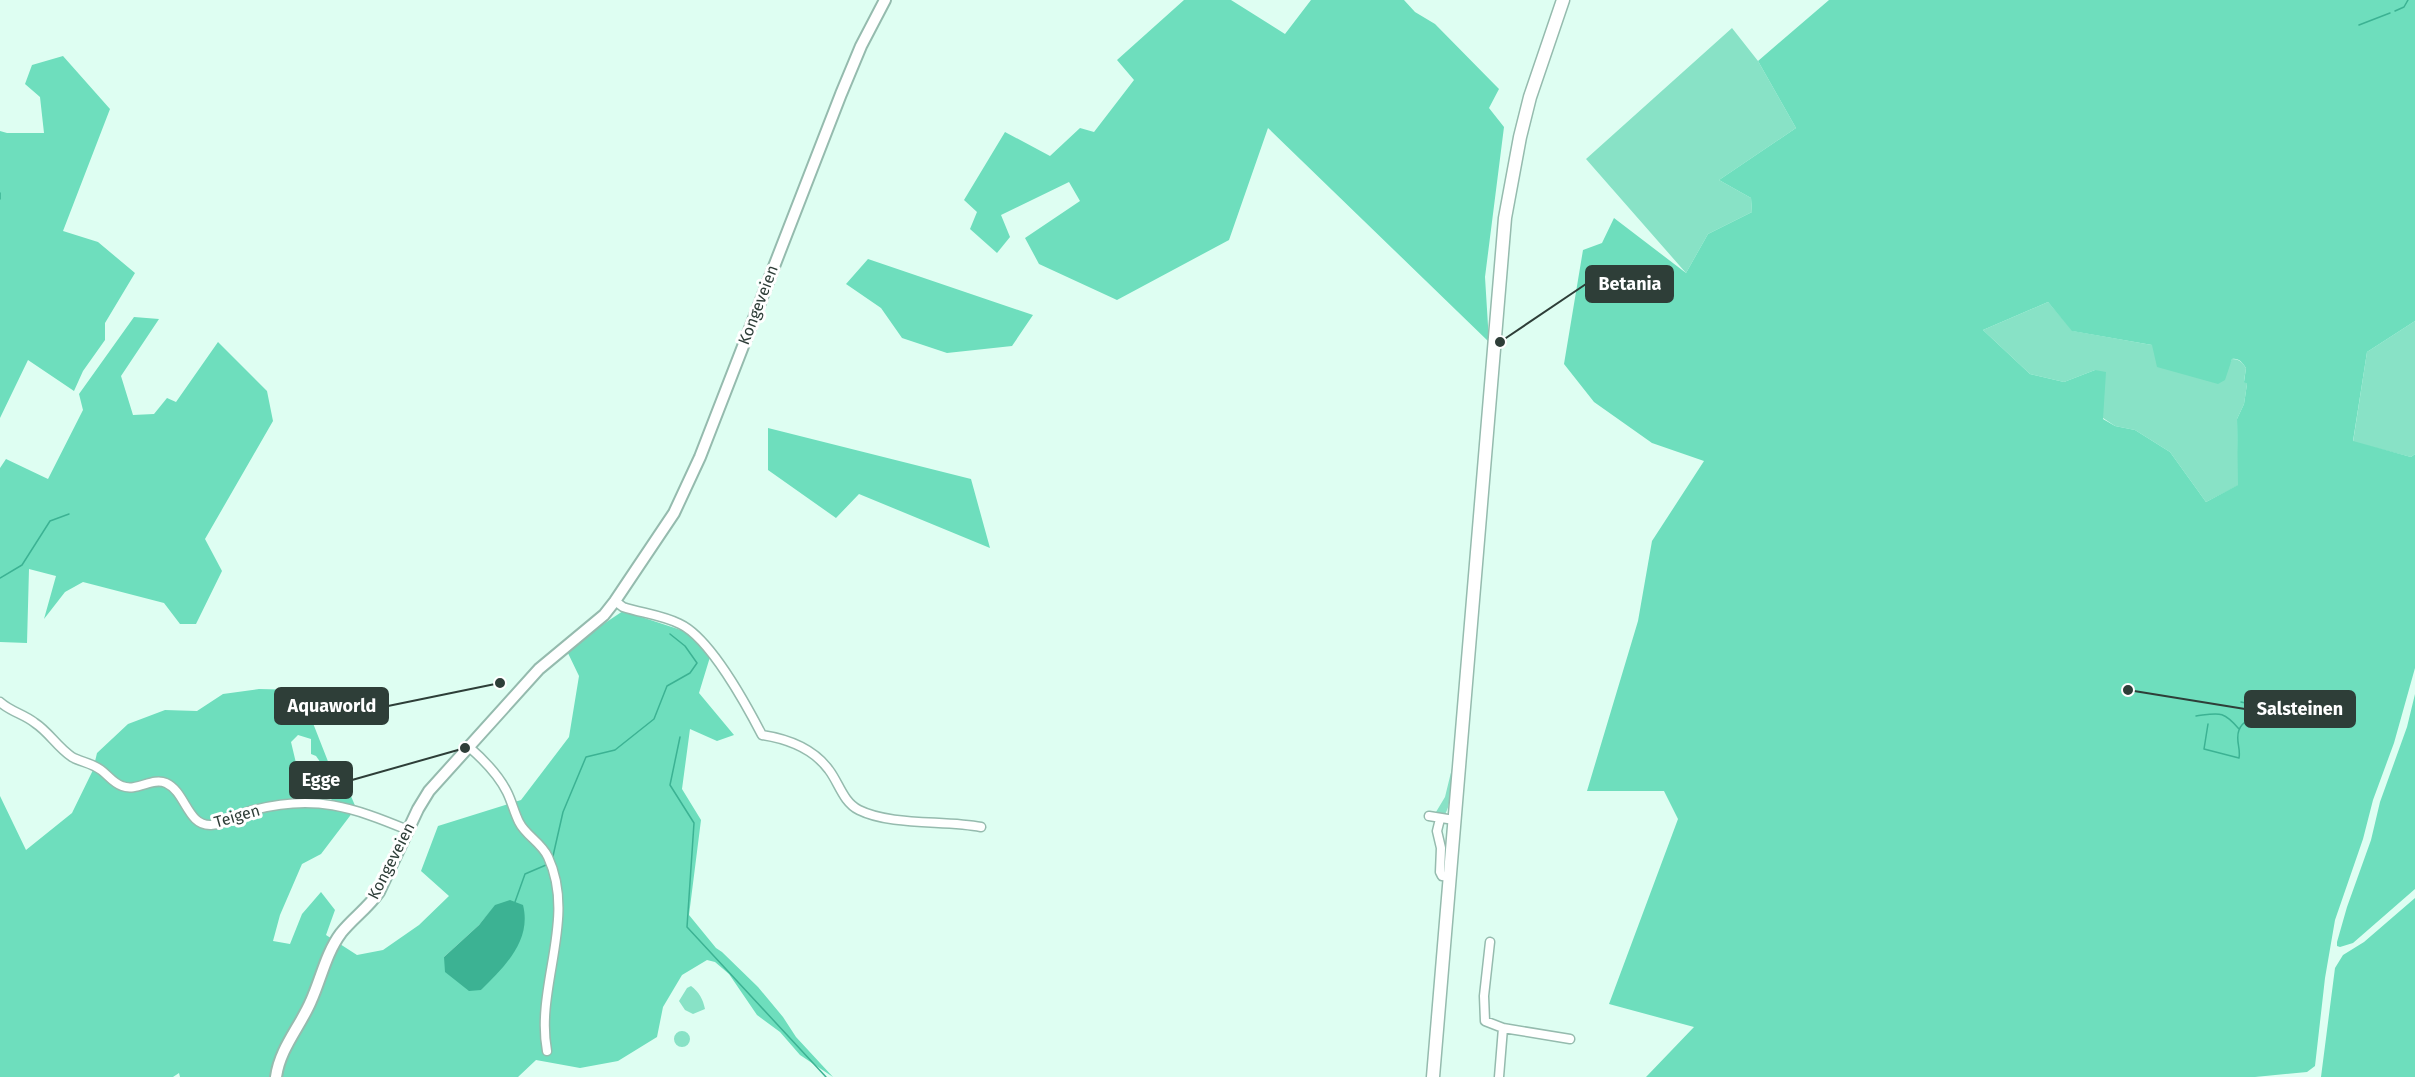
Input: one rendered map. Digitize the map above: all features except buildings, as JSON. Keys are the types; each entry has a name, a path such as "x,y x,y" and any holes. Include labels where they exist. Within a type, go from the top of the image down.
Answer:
{"highway":[{"path":"1433,1077 1505,218 1530,97 1563,0"}],"main road":[{"name":"Kongeveien","path":"276,1077 280,1059 308,1007 334,946 342,932 372,903 379,892 429,791 539,669 604,615 660,536 685,493 841,94 861,45 885,0"}],"street":[{"path":"615,601 622,607 680,624 690,630 727,676 762,735 794,743 811,752 829,770 845,797 858,809 895,819 981,827"},
{"name":"Teigen","path":"0,702 14,713 36,723 72,757 98,768 122,786 135,788 160,782 170,786 177,791 193,816 206,824 218,824 245,813 273,806 314,803 353,809 408,830"},
{"path":"469,747 490,766 500,781 519,824 544,850 551,865 559,920 546,1000 544,1034 547,1051"},
{"path":"1429,816 1454,820"},
{"path":"1440,819 1437,831 1442,848 1440,872 1442,876 1450,877"},
{"path":"1490,942 1484,1018 1489,1024 1503,1028 1570,1039"},
{"path":"1499,1077 1503,1028"}],"shaded area":[{"path":"1184,0 1231,0 1285,34 1311,0 1404,0 1415,12 1435,24 1499,89 1489,108 1504,127 1485,277 1489,342 1268,128 1229,240 1117,300 1039,264 1025,238 1080,201 1069,182 1001,215 1010,237 997,253 970,229 977,212 964,200 1005,132 1050,156 1080,128 1094,132 1134,80 1117,60"},
{"path":"1829,0 2415,0 2415,321 2367,352 2353,441 2411,457 2415,454 2415,668 2394,743 2373,800 2363,839 2335,920 2325,978 2315,1066 2307,1072 2255,1077 1646,1077 1694,1027 1609,1004 1678,819 1664,791 1587,791 1638,621 1652,541 1704,461 1652,443 1594,402 1564,364 1583,250 1602,243 1614,218 1686,273 1708,234 1752,212 1751,198 1719,180 1796,128 1758,61","holes":["2048,302 2072,331 2152,345 2157,367 2218,384 2225,380 2232,359 2242,362 2246,368 2244,382 2247,384 2244,404 2237,419 2238,485 2206,502 2170,452 2135,430 2115,426 2103,419 2106,372 2095,370 2064,382 2030,374 1983,330"]},
{"path":"1732,28 1758,61 1796,128 1719,180 1751,198 1752,212 1708,234 1686,273 1586,159"},
{"path":"63,56 110,109 63,231 98,242 135,273 105,323 105,340 83,371 74,391 28,360 0,418 0,131 44,133 40,97 25,84 32,65"},
{"path":"868,259 1033,315 1012,346 947,353 902,338 881,308 846,284"},
{"path":"2048,302 2073,331 2152,345 2230,363 2232,359 2242,363 2246,368 2244,381 2247,384 2244,404 2237,419 2239,485 2206,502 2170,452 2135,430 2115,426 2103,418 2095,370 2064,382 2030,374 1983,330"},
{"path":"134,317 159,319 121,376 133,415 154,414 167,398 176,402 218,342 267,391 273,421 205,539 222,571 196,624 180,624 164,603 83,582 65,592 44,619 56,576 29,569 27,643 0,642 0,468 6,459 48,479 83,410 79,394"},
{"path":"2415,321 2415,454 2411,457 2353,442 2367,352"},
{"path":"768,428 971,479 990,548 859,494 836,518 768,470"},
{"path":"1469,587 1454,777 1445,814 1438,815 1436,812 1445,797 1453,764"},
{"path":"623,611 687,632 710,657 699,693 734,735 717,741 690,729 682,789 701,820 689,915 716,948 758,987 796,1037 833,1077 800,1055 780,1032 757,1015 729,974 715,962 707,960 682,975 663,1007 657,1037 618,1061 580,1068 536,1060 518,1077 180,1077 179,1073 173,1077 0,1077 0,796 26,850 72,813 93,770 97,753 128,724 165,710 197,711 223,694 259,689 300,690 329,764 325,769 316,756 311,754 311,739 298,735 291,742 296,763 301,767 292,806 332,805 329,777 345,782 356,808 321,854 302,864 280,915 273,941 290,944 302,914 321,892 335,910 326,935 357,955 383,950 419,925 449,896 421,871 438,826 521,800 569,737 579,676 566,649","holes":["496,905 481,990 444,957 479,925"]},
{"path":"2415,694 2415,889 2353,943 2340,947 2337,946 2337,942 2347,907 2371,840 2380,802 2407,727"},
{"path":"2415,898 2415,1077 2321,1077 2335,968 2343,955 2364,942"},
{"path":"510,900 523,905 525,918 520,942 499,972 481,990 469,991 445,972 444,957 479,925 495,905"},
{"path":"691,986 700,996 705,1009 693,1014 685,1010 679,1001 687,988"},
{"path":"682,1031 690,1039 682,1047 674,1039"}],"waterway":[{"path":"2395,11 2404,7 2408,0"},
{"path":"2359,25 2390,13"},
{"path":"0,193 0,199"},
{"path":"0,578 22,565 50,521 69,514"},
{"path":"553,856 563,812 586,757 615,750 654,719 667,686 690,673 697,663 685,646 670,634"},
{"path":"2208,724 2204,749 2239,758 2240,727 2256,714 2269,693"},
{"path":"2241,702 2250,704 2258,711"},
{"path":"2196,716 2220,714 2239,729"},
{"path":"680,737 670,785 694,823 687,927 826,1077"},
{"path":"515,902 525,874 546,865"}],"place":[{"name":"Betania","path":"1500,342"},
{"name":"Aquaworld","path":"500,683"},
{"name":"Salsteinen","path":"2128,690"},
{"name":"Egge","path":"465,748"}]}
